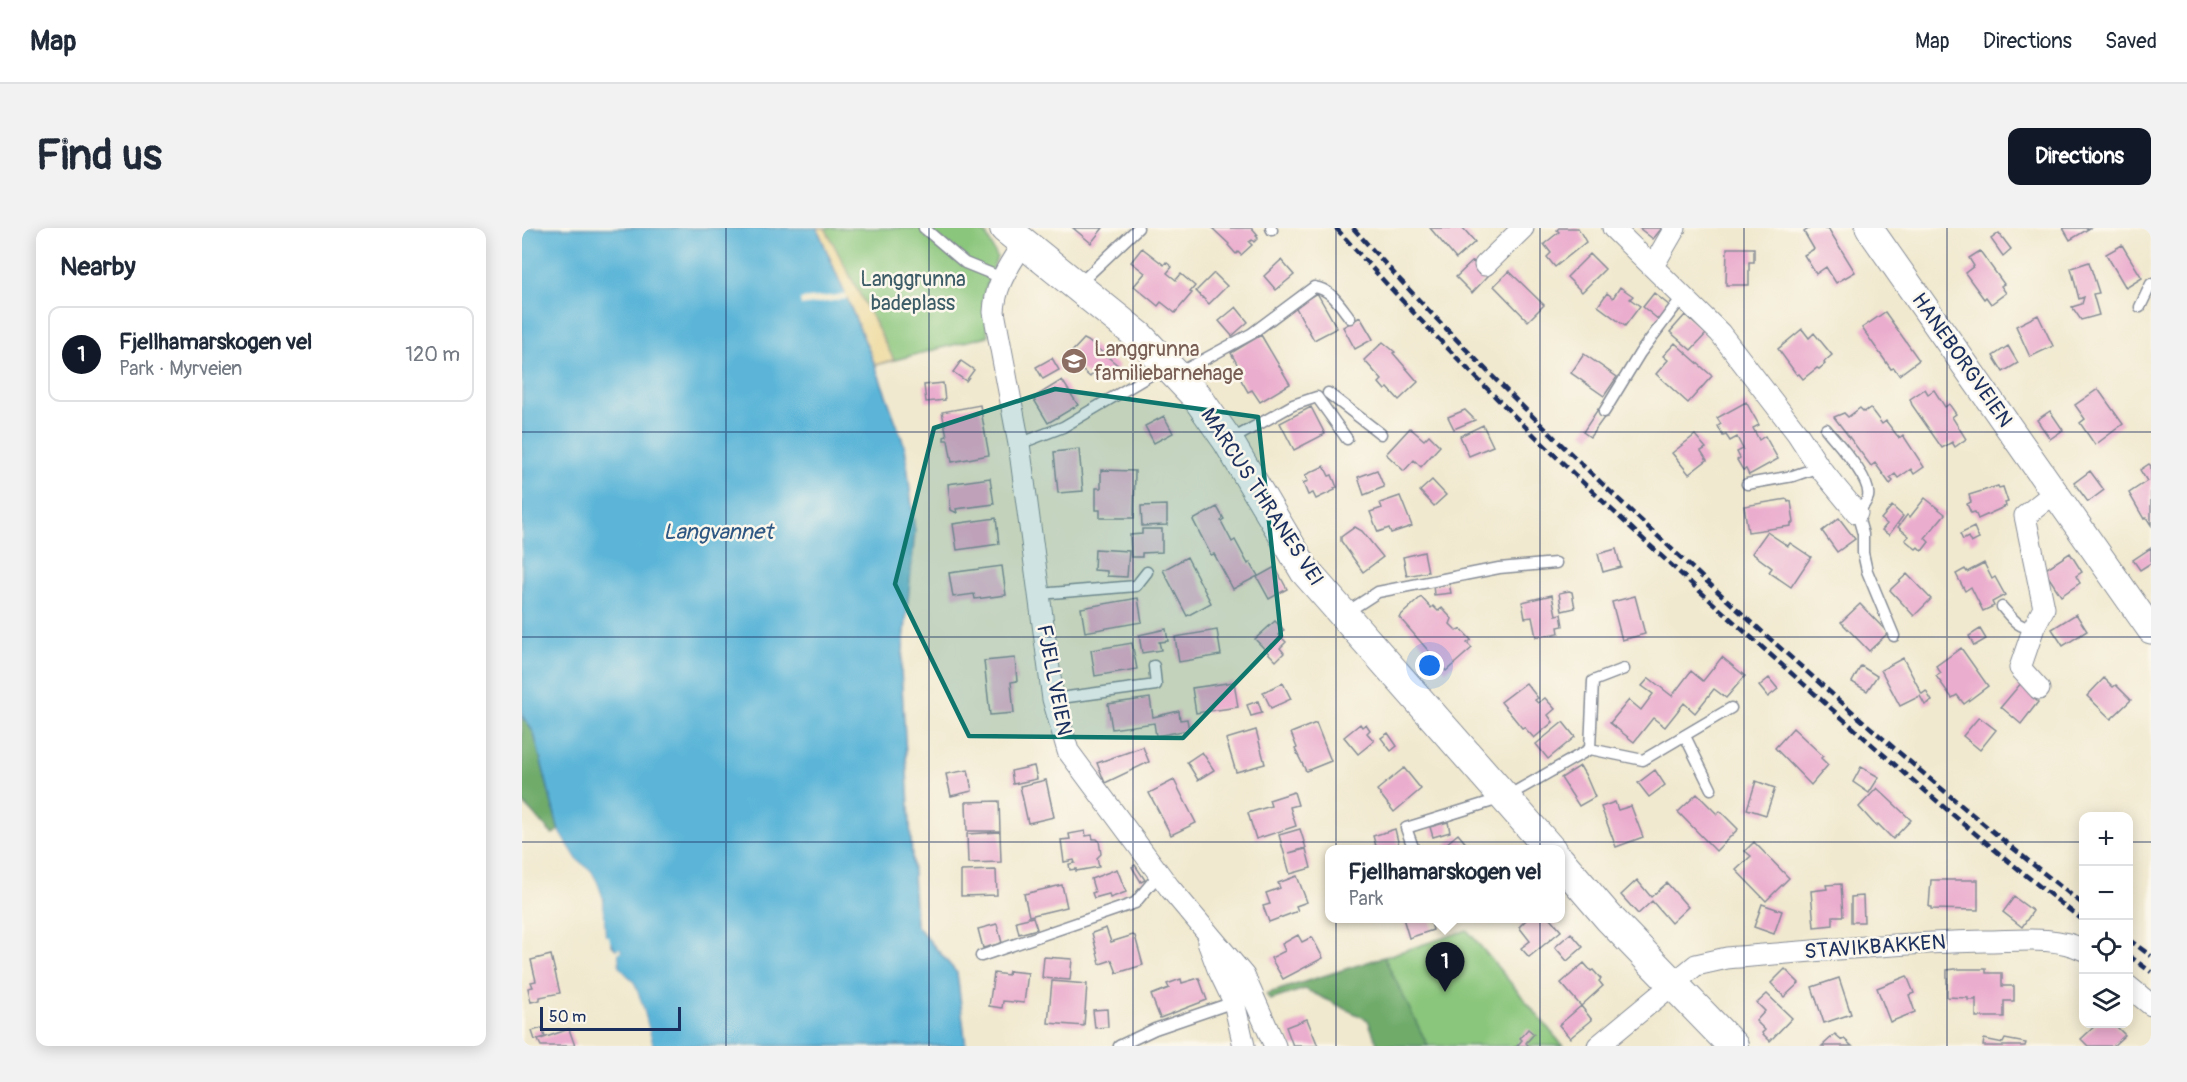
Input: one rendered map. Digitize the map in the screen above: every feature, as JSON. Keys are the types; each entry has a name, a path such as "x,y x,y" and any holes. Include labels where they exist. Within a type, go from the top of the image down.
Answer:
{"main road":[{"name":"MARCUS THRANES VEI","path":"1008,245 1039,277 1072,291 1140,337 1197,397 1228,441 1305,571 1548,845"},
{"path":"1565,867 1609,918 1732,1046"}],"street":[{"path":"1485,265 1523,228"},
{"path":"1612,228 1720,333 1797,433 1819,467 1857,513"},
{"path":"1653,267 1675,228"},
{"name":"HANEBORGVEIEN","path":"1869,228 2151,630"},
{"name":"FJELLVEIEN","path":"1008,245 995,295 994,312 1019,444 1053,699 1068,751 1159,874 1244,976 1275,1046"},
{"path":"2039,689 2020,668 2034,627 2044,608 2025,516 2054,493"},
{"path":"1204,929 1218,969 1234,1002 1244,1046"},
{"name":"STAVIKBAKKEN","path":"1598,1046 1696,965 1727,958 1935,943 2006,941 2060,941 2079,949"},
{"path":"2133,991 2151,1005"}],"lane":[{"path":"924,228 965,263 1008,245"},
{"path":"1072,291 1138,228"},
{"path":"2140,307 2151,284"},
{"path":"1019,444 1064,427 1168,367 1251,334 1314,287 1324,288 1337,300 1350,318"},
{"path":"1604,412 1640,353 1683,296"},
{"path":"1228,441 1293,405 1328,393"},
{"path":"1328,393 1381,434"},
{"path":"1328,393 1347,439"},
{"path":"1826,429 1862,475 1868,488 1869,495 1857,513 1863,534 1863,553 1867,572 1894,636"},
{"path":"1747,484 1782,478 1819,467"},
{"path":"1344,615 1378,592 1499,568 1556,563"},
{"path":"1039,594 1136,586 1147,573"},
{"path":"2002,607 2015,622 2027,628 2034,627"},
{"path":"1053,699 1156,685 1154,666"},
{"path":"1590,749 1593,681 1624,669"},
{"path":"1412,845 1406,828 1506,797 1590,749 1642,760 1731,708"},
{"path":"1685,736 1711,789"},
{"path":"981,956 1135,903 1159,874"},
{"path":"1119,1046 1155,1029 1234,1002"}],"highlighted area":[{"path":"1055,389 1258,417 1281,636 1183,738 969,736 895,584 934,428"}],"green space":[{"name":"Langgrunna badeplass","path":"817,228 978,228 986,234 997,257 983,297 988,336 875,365"},
{"path":"522,715 534,733 559,831 552,834 522,802"},
{"path":"1467,930 1563,1046 1403,1046 1363,964"},
{"path":"1384,957 1428,1046 1378,1046 1368,1020 1305,989 1270,1000 1266,994"}],"sand":[{"path":"817,228 825,228 894,360 875,365"}],"water":[{"name":"Langvannet","path":"522,228 817,228 875,365 905,447 915,532 901,670 916,925 957,973 966,1046 653,1046 634,983 619,967 618,953 621,951 616,950 605,936 603,899 597,882 591,871 577,860 559,831 534,733 522,715"}],"pier":[{"path":"846,294 847,299 801,306 800,299"},
{"path":"559,831 577,860 591,871 597,882 603,899 605,936 609,936 611,946 616,950 620,948 619,967 634,983 653,1046 649,1046 639,1005 631,984 617,968 615,953 603,937 600,899 594,883 588,873 574,862 557,832"}],"building":[{"path":"1073,228 1103,228 1091,243"},
{"path":"1212,228 1252,228 1258,238 1254,242 1252,240 1249,242 1252,245 1241,255 1238,252 1236,254"},
{"path":"1430,228 1463,228 1475,242 1456,259"},
{"path":"1559,228 1578,228 1586,242 1555,267 1547,257 1551,253 1544,244 1559,232 1557,230"},
{"path":"1639,228 1662,228 1653,239"},
{"path":"1810,228 1828,228 1855,272 1836,283 1826,267 1816,274 1804,255 1814,249 1804,232"},
{"path":"2063,228 2090,228 2070,240"},
{"path":"1999,233 2011,249 2003,256 1991,239"},
{"path":"2122,245 2142,278 2126,288 2106,254"},
{"path":"1142,248 1164,265 1166,262 1172,267 1167,273 1176,280 1181,274 1195,286 1175,313 1161,302 1158,306 1134,286 1145,273 1131,262"},
{"path":"1727,248 1754,248 1754,262 1749,262 1749,285 1726,285"},
{"path":"1980,251 2004,284 2001,286 2006,293 1991,304 1986,297 1984,299 1965,273 1974,266 1969,258"},
{"path":"1590,254 1605,269 1582,292 1567,277"},
{"path":"1281,260 1294,275 1276,290 1264,276"},
{"path":"1473,261 1488,276 1472,293 1456,277"},
{"path":"2089,262 2099,293 2093,294 2099,315 2081,320 2072,307 2082,304 2084,297 2079,299 2071,268"},
{"path":"1509,271 1544,305 1528,321 1494,286"},
{"path":"1214,273 1227,286 1209,304 1196,291"},
{"path":"1620,287 1633,296 1630,299 1640,306 1625,326 1598,306 1607,293 1613,298"},
{"path":"1317,293 1337,328 1314,340 1295,306"},
{"path":"1654,293 1670,306 1659,320 1643,307"},
{"path":"1236,307 1248,322 1232,336 1219,321"},
{"path":"1885,312 1919,360 1899,375 1894,368 1891,369 1862,328"},
{"path":"1685,315 1706,334 1691,350 1670,332"},
{"path":"2038,315 2053,346 2030,357 2016,326"},
{"path":"1360,317 1373,339 1355,349 1343,327"},
{"path":"1802,329 1809,338 1814,333 1832,355 1819,369 1817,368 1803,379 1799,374 1797,375 1778,349"},
{"path":"1261,335 1290,384 1260,402 1252,390 1248,392 1237,373 1241,371 1231,353"},
{"path":"1084,339 1119,366 1107,380 1095,371 1090,377 1067,357"},
{"path":"1383,342 1395,352 1393,353 1418,382 1399,400 1388,388 1385,390 1379,383 1382,380 1364,360"},
{"path":"1675,343 1712,376 1688,403 1656,374 1668,360 1663,356"},
{"path":"2008,346 2018,363 2003,372 1993,356"},
{"path":"1584,354 1617,377 1604,396 1571,373"},
{"path":"1052,358 1059,370 1043,379 1036,367"},
{"path":"961,361 974,370 966,381 953,372"},
{"path":"1062,380 1078,405 1048,423 1033,398"},
{"path":"943,383 945,400 926,402 924,385"},
{"path":"1925,389 1928,394 1934,390 1945,407 1949,404 1956,414 1952,417 1966,439 1955,447 1952,442 1942,448 1912,405 1910,399"},
{"path":"2098,389 2123,424 2095,445 2080,423 2085,419 2075,405"},
{"path":"1746,402 1759,425 1753,428 1759,440 1765,436 1778,459 1749,475 1737,460 1740,458 1737,452 1743,449 1737,437 1730,441 1726,435 1723,436 1718,426 1721,424 1717,418"},
{"path":"980,405 989,455 952,462 948,440 944,440 947,436 942,412"},
{"path":"1311,407 1325,434 1294,450 1280,423"},
{"path":"1860,408 1864,412 1870,408 1882,424 1886,421 1899,438 1903,435 1924,467 1914,474 1911,469 1898,478 1895,474 1890,478 1893,481 1890,484 1875,463 1871,466 1834,417 1844,413 1848,417"},
{"path":"1598,409 1606,415 1590,437 1583,432"},
{"path":"1465,410 1475,420 1454,429 1448,417"},
{"path":"2050,411 2063,430 2050,439 2037,420"},
{"path":"1164,416 1173,433 1154,443 1145,426"},
{"path":"1483,425 1493,446 1469,456 1460,436"},
{"path":"1410,428 1424,440 1429,435 1440,446 1421,467 1414,460 1404,471 1386,454"},
{"path":"1695,435 1706,448 1701,451 1707,460 1689,474 1672,453"},
{"path":"1079,449 1083,491 1058,493 1054,452"},
{"path":"2149,464 2151,466 2151,525 2146,517 2144,519 2129,493 2147,481 2140,470"},
{"path":"1324,466 1329,476 1332,475 1337,487 1316,499 1313,493 1308,495 1303,483 1308,481 1305,475"},
{"path":"1101,470 1135,471 1134,518 1100,518 1100,510 1096,510 1096,488 1101,488"},
{"path":"1377,470 1384,487 1364,495 1358,477"},
{"path":"2090,471 2104,490 2088,502 2074,483"},
{"path":"990,478 994,504 956,509 957,513 951,510 948,484"},
{"path":"1432,480 1446,495 1434,506 1420,491"},
{"path":"1998,486 2003,487 2008,502 2005,503 2006,506 1978,519 1975,512 1971,513 1967,504 1971,502 1969,495"},
{"path":"1400,496 1412,526 1391,533 1389,528 1378,532 1370,512 1382,508 1380,503"},
{"path":"1925,498 1945,514 1925,538 1929,542 1922,551 1905,540 1909,536 1898,527 1907,515 1910,517"},
{"path":"1787,499 1788,502 1791,501 1794,523 1791,523 1791,526 1748,532 1744,506"},
{"path":"1167,505 1167,525 1142,526 1141,506"},
{"path":"1892,506 1903,516 1889,535 1882,530 1887,524 1881,519"},
{"path":"1217,507 1224,519 1221,521 1232,542 1235,540 1248,564 1250,562 1258,576 1233,589 1214,554 1211,555 1193,520"},
{"path":"996,518 999,544 957,550 953,524"},
{"path":"1839,518 1855,539 1837,552 1822,531"},
{"path":"1355,527 1362,531 1383,557 1363,572 1341,541 1341,537"},
{"path":"1974,527 1979,539 1971,543 1968,537 1963,540 1960,534"},
{"path":"1142,529 1162,529 1162,552 1142,553 1142,557 1131,557 1130,535 1142,534"},
{"path":"1767,532 1811,557 1791,587 1769,572 1772,568 1752,553"},
{"path":"2151,548 2151,563 2140,570 2133,560"},
{"path":"1095,549 1129,551 1127,577 1107,576 1107,571 1094,570"},
{"path":"1616,549 1621,567 1603,572 1598,554"},
{"path":"1424,552 1428,572 1407,576 1403,557"},
{"path":"2070,553 2082,572 2076,576 2080,583 2061,596 2044,570"},
{"path":"1187,557 1211,603 1187,616 1163,570"},
{"path":"1984,563 1992,579 1995,577 2005,595 1992,602 1994,606 1983,611 1971,587 1965,591 1956,574 1965,569 1967,572"},
{"path":"1002,566 1006,595 975,599 974,594 953,597 949,573"},
{"path":"1275,567 1287,589 1269,599 1257,577"},
{"path":"1907,574 1931,599 1914,616 1890,590"},
{"path":"1449,583 1451,593 1434,595 1433,585"},
{"path":"1572,592 1575,608 1562,611 1559,593"},
{"path":"1552,595 1556,615 1561,614 1563,626 1558,627 1559,633 1536,637 1532,617 1525,618 1522,602"},
{"path":"1635,596 1645,634 1622,640 1612,602"},
{"path":"1421,597 1431,608 1433,606 1438,611 1442,608 1452,619 1450,624 1456,630 1461,629 1471,640 1467,643 1472,648 1446,671 1399,617"},
{"path":"1138,598 1142,622 1085,632 1081,608"},
{"path":"1860,604 1888,633 1869,651 1841,622"},
{"path":"2076,614 2087,631 2063,646 2052,629"},
{"path":"1275,621 1284,630 1279,635 1286,642 1280,648 1284,653 1276,661 1255,639"},
{"path":"1166,629 1168,641 1159,642 1161,650 1142,653 1139,635"},
{"path":"1980,629 1986,639 1974,646 1969,636"},
{"path":"1217,630 1221,655 1179,662 1175,637"},
{"path":"1132,643 1137,669 1095,676 1091,650"},
{"path":"1961,648 1988,686 1964,704 1957,695 1952,698 1936,676 1941,673 1936,666"},
{"path":"1722,657 1745,676 1726,698 1714,689 1695,713 1684,703 1665,727 1653,718 1634,742 1610,723 1629,700 1641,710 1653,694 1642,686 1649,678 1672,696 1691,671 1703,681"},
{"path":"1015,658 1017,681 1011,682 1014,713 990,715 984,661"},
{"path":"1903,658 1922,694 1926,691 1932,701 1925,705 1920,696 1900,706 1881,670"},
{"path":"1861,666 1877,676 1867,691 1852,682"},
{"path":"1769,678 1778,689 1768,697 1759,686"},
{"path":"2104,678 2113,687 2116,685 2131,700 2111,719 2087,696"},
{"path":"1234,682 1238,707 1196,713 1192,688"},
{"path":"2022,682 2036,693 2032,697 2038,702 2021,724 2001,707"},
{"path":"1283,683 1291,699 1271,708 1263,692"},
{"path":"1526,683 1538,698 1535,700 1538,703 1545,698 1555,709 1548,715 1553,722 1534,738 1524,727 1522,728 1501,702"},
{"path":"1150,698 1153,717 1179,711 1180,720 1187,719 1189,730 1156,736 1154,723 1112,729 1108,704"},
{"path":"1258,701 1262,713 1251,716 1247,705"},
{"path":"1979,717 1996,730 1980,750 1963,736"},
{"path":"1563,722 1575,737 1548,759 1536,744"},
{"path":"1316,723 1331,761 1306,771 1295,749 1297,748 1291,733"},
{"path":"1360,724 1362,727 1366,724 1370,730 1367,733 1374,741 1358,754 1344,737"},
{"path":"1793,728 1823,756 1821,758 1828,765 1811,785 1775,748"},
{"path":"1256,730 1265,764 1236,772 1226,739"},
{"path":"1388,733 1397,746 1391,751 1381,738"},
{"path":"1143,747 1149,762 1105,783 1097,763"},
{"path":"1202,752 1214,770 1198,780 1187,762"},
{"path":"1034,766 1037,779 1013,784 1011,771"},
{"path":"1580,766 1595,797 1579,806 1561,778"},
{"path":"1861,767 1879,777 1869,793 1853,782"},
{"path":"1404,768 1421,789 1394,812 1377,790"},
{"path":"968,770 972,791 951,796 946,774"},
{"path":"1655,770 1665,785 1649,797 1638,783"},
{"path":"1046,780 1054,817 1028,823 1020,786"},
{"path":"1174,780 1196,823 1171,835 1149,793"},
{"path":"1756,781 1775,788 1766,815 1747,809"},
{"path":"1877,788 1911,820 1893,839 1878,824 1876,826 1859,807"},
{"path":"1294,792 1298,805 1290,807 1296,826 1256,839 1248,813 1271,806 1269,800"},
{"path":"1697,794 1717,814 1720,811 1738,829 1716,851 1678,812"},
{"path":"999,801 1000,831 967,831 966,802"},
{"path":"1615,802 1618,810 1631,806 1643,837 1616,847 1601,807"},
{"path":"1448,822 1450,832 1433,837 1430,827"},
{"path":"1300,829 1306,848 1289,853 1306,849 1311,868 1290,874 1279,835"},
{"path":"1395,829 1399,845 1376,845 1373,836"},
{"path":"1085,831 1086,836 1092,835 1093,839 1099,841 1101,854 1097,858 1099,867 1070,870 1069,864 1075,863 1074,860 1064,862 1061,840 1070,839 1069,834"},
{"path":"1000,832 1001,862 968,863 967,834"},
{"path":"1458,834 1467,845 1447,845"},
{"path":"1754,842 1789,878 1766,901 1736,870 1751,856 1745,851"},
{"path":"1135,865 1145,880 1141,882 1132,867"},
{"path":"1117,869 1126,892 1110,898 1109,894 1094,898 1092,893 1095,892 1091,879"},
{"path":"996,870 997,895 961,896 961,871"},
{"path":"1297,876 1307,902 1296,906 1298,911 1269,922 1263,906 1270,904 1266,893 1280,888 1278,883"},
{"path":"1637,880 1651,897 1667,883 1688,907 1671,923 1652,901 1638,914 1621,895"},
{"path":"1931,880 1978,880 1978,910 1931,909 1929,907"},
{"path":"1841,884 1843,916 1833,916 1833,925 1814,927 1811,891 1827,889 1826,885"},
{"path":"1062,885 1067,907 1029,916 1024,894"},
{"path":"1863,896 1864,922 1851,922 1851,897"},
{"path":"2014,897 2033,911 2022,927 2003,912"},
{"path":"1762,904 1782,911 1774,934 1754,927"},
{"path":"1033,917 1037,929 1019,934 1016,921"},
{"path":"1404,923 1431,923 1433,930 1409,938"},
{"path":"1523,923 1554,923 1561,931 1529,957 1521,948 1530,941 1519,927"},
{"path":"997,924 1002,943 983,948 978,929"},
{"path":"1106,928 1111,942 1135,936 1143,965 1117,973 1112,960 1100,964 1092,933"},
{"path":"1571,933 1583,947 1567,961 1555,947"},
{"path":"1298,935 1302,942 1312,937 1323,958 1283,979 1271,958 1285,951 1282,944"},
{"path":"551,955 560,993 540,997 540,1000 531,1002 528,988 533,987 531,982 536,981 531,960"},
{"path":"1044,957 1072,959 1070,980 1042,978"},
{"path":"1584,963 1601,979 1599,981 1603,986 1581,1006 1561,983"},
{"path":"1785,969 1799,983 1784,997 1771,983"},
{"path":"1986,969 1986,973 2002,973 2002,986 2014,986 2014,1001 2004,1001 2004,1017 1976,1017 1976,998 1968,1000 1968,998 1947,997 1947,970"},
{"path":"1009,971 1028,973 1024,1003 1003,1001 1002,1008 989,1006 994,973 1008,975"},
{"path":"1907,976 1914,993 1909,995 1915,1012 1890,1022 1877,988"},
{"path":"1199,978 1207,1000 1160,1018 1151,995 1169,988 1167,984 1181,979 1182,983"},
{"path":"1839,978 1851,1014 1824,1023 1812,987"},
{"path":"1052,981 1087,984 1084,1026 1048,1023"},
{"path":"1767,994 1792,1018 1770,1041 1762,1033 1765,1030 1756,1021 1765,1011 1757,1003"},
{"path":"1581,1006 1592,1020 1570,1038 1559,1025"},
{"path":"1107,1009 1108,1027 1095,1028 1093,1010"},
{"path":"1307,1019 1318,1046 1293,1046 1286,1027"},
{"path":"542,1028 545,1037 535,1040 532,1031"},
{"path":"2093,1028 2118,1028 2125,1035 2113,1046 2088,1046 2081,1039"},
{"path":"569,1029 575,1046 541,1046 538,1040"},
{"path":"1528,1029 1534,1034 1526,1043 1529,1046 1517,1046 1522,1040 1520,1038"},
{"path":"1835,1034 1842,1040 1844,1039 1852,1046 1822,1046"},
{"path":"1984,1039 2003,1043 2005,1039 2026,1043 2025,1046 1983,1046"}],"railway":[{"path":"1336,228 1444,345 1672,566 1935,799 2083,920"},
{"path":"1353,228 1492,376 1687,563 1908,760 2079,901"},
{"path":"2133,943 2151,956"},
{"path":"2133,959 2151,972"}],"place":[{"name":"Langgrunna familiebarnehage","path":"1074,361"},
{"name":"Fjellhamarskogen vel","path":"1445,992"}]}
